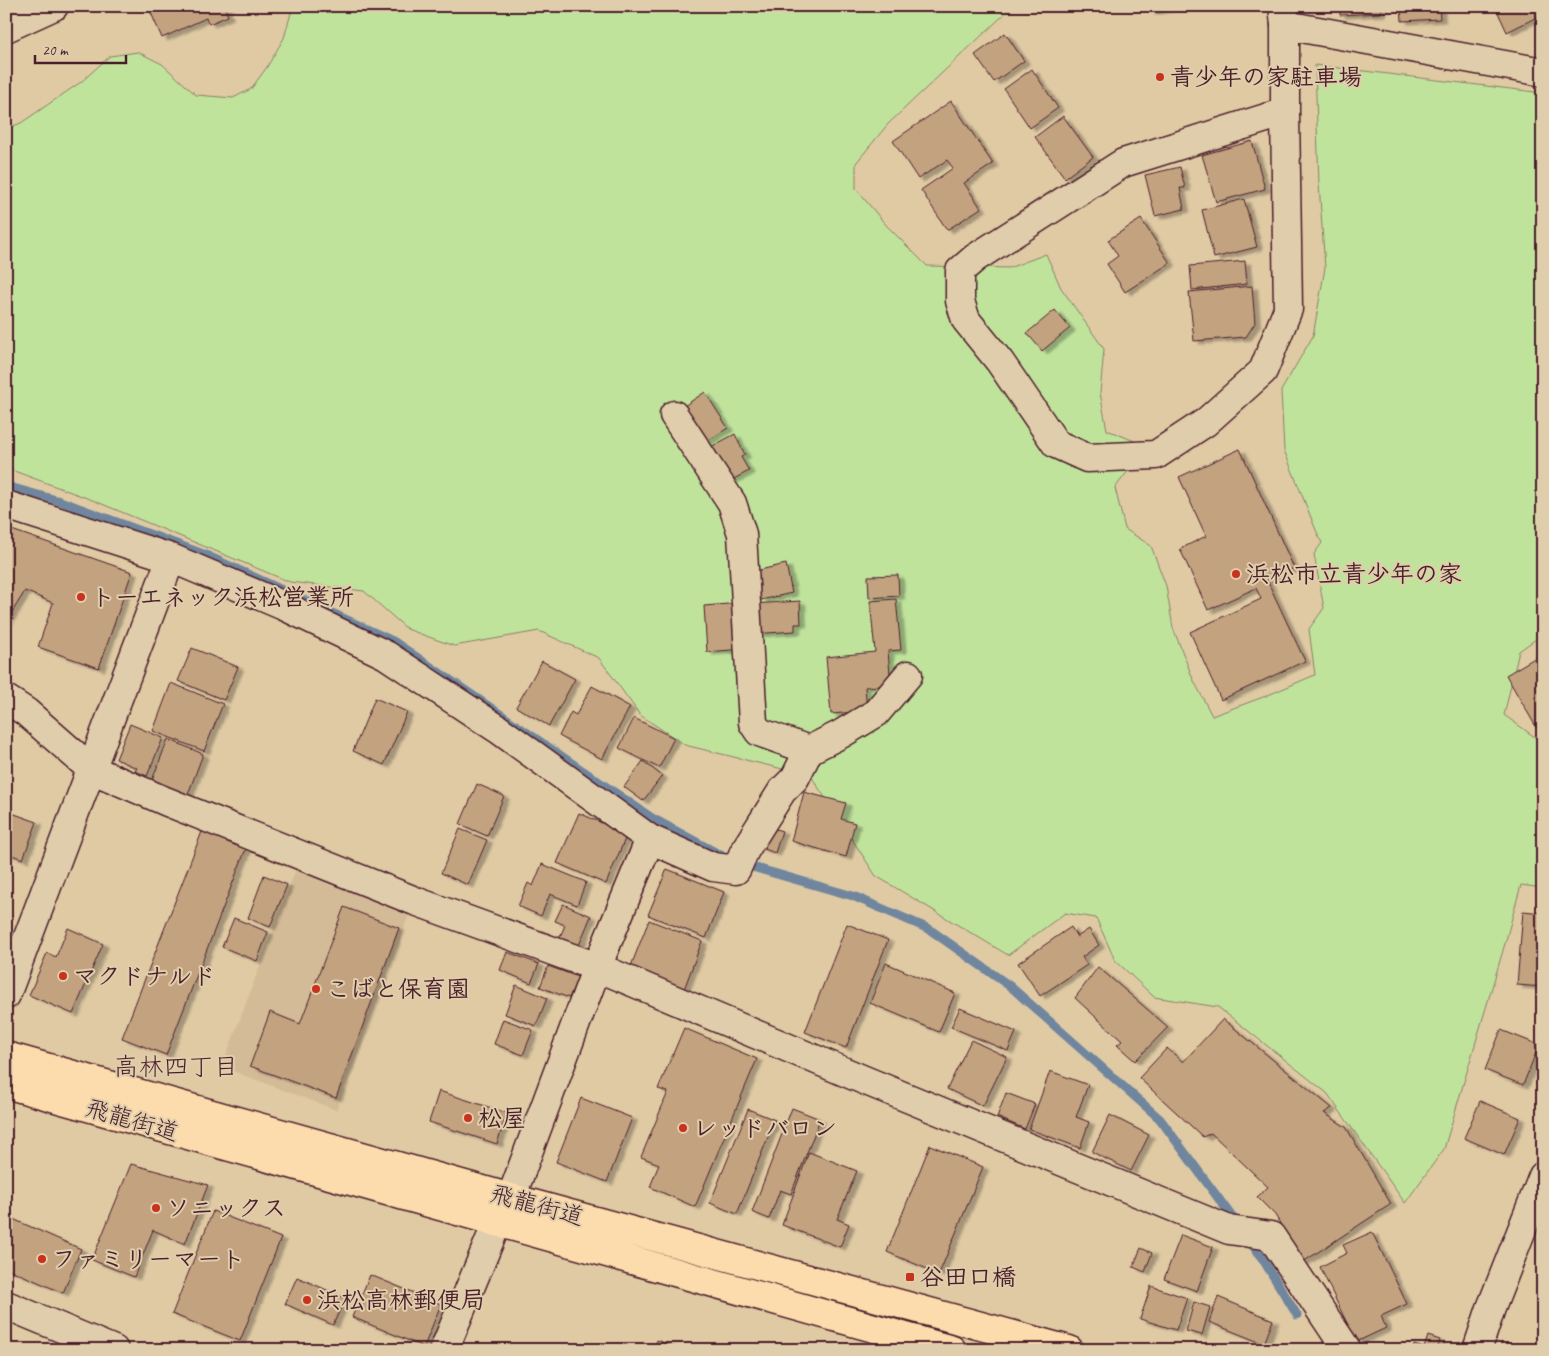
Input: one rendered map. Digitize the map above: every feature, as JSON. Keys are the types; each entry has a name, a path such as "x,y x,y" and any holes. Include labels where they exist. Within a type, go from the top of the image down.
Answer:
{"highway":[{"name":"飛龍街道","path":"6,1056 510,1198 1069,1350"},
{"name":"飛龍街道","path":"6,1084 952,1350"}],"street":[{"path":"6,28 54,6"},
{"path":"1286,112 1123,163 975,258 960,271 960,301 966,320 1000,362 1056,444 1087,458 1156,455 1206,422 1263,372 1288,309 1286,112 1284,16 1543,72"},
{"path":"674,415 732,503 742,534 753,723 759,732 809,750"},
{"path":"6,504 171,558 284,606 386,654 498,729 650,838 713,867 741,860 782,791 795,778 809,750 876,713 908,675"},
{"path":"6,995 171,558"},
{"path":"6,699 26,712 91,769 174,805 416,901 597,967 864,1080 1229,1230 1271,1236 1347,1350"},
{"path":"510,1198 597,967 650,838"},
{"path":"1477,1350 1491,1308 1543,1176"},
{"path":"444,1350 497,1223"},
{"path":"6,1305 114,1350"}],"shaded area":[{"name":"こばと保育園","path":"296,869 410,912 336,1110 222,1067"}],"green space":[{"path":"293,6 1013,6 888,124 856,163 856,189 886,225 927,266 1009,268 1046,254 1061,288 1104,349 1100,393 1107,430 1147,446 1115,488 1125,529 1151,546 1166,586 1173,628 1193,679 1212,716 1315,675 1309,629 1324,608 1314,554 1322,543 1284,450 1281,391 1313,336 1325,268 1319,184 1315,65 1543,93 1543,634 1519,651 1504,715 1543,743 1543,888 1521,885 1444,1149 1405,1203 1327,1093 1218,1007 1154,997 1115,960 1096,918 1065,913 1008,955 876,876 811,776 685,745 640,715 599,658 539,631 454,646 407,629 364,591 290,582 95,501 6,468 6,129 21,123 81,82 110,56 138,52 162,64 196,95 233,98 251,89 267,67 284,38"}],"building":[{"path":"148,6 229,6 225,8 228,16 209,24 206,18 162,38"},
{"path":"1149,6 1176,6 1150,12"},
{"path":"1340,6 1381,6 1381,13 1340,15"},
{"path":"1401,6 1439,6 1440,19 1402,21"},
{"path":"1495,6 1543,6 1543,14 1507,32"},
{"path":"1005,33 1024,61 994,82 975,55"},
{"path":"1032,69 1058,108 1030,128 1004,89"},
{"path":"951,101 993,164 964,183 981,208 947,230 921,190 953,168 947,160 918,179 893,141"},
{"path":"1063,116 1093,157 1065,178 1035,137"},
{"path":"1252,141 1265,189 1216,202 1202,155"},
{"path":"1180,167 1185,188 1180,188 1184,209 1155,216 1145,175"},
{"path":"1244,199 1257,247 1214,258 1202,210"},
{"path":"1141,219 1170,263 1125,292 1107,264 1118,256 1108,240"},
{"path":"1245,261 1247,284 1192,290 1190,266"},
{"path":"1252,286 1255,323 1246,337 1194,341 1189,292"},
{"path":"1055,310 1070,328 1042,351 1027,333"},
{"path":"705,392 728,428 701,445 678,410"},
{"path":"735,434 745,455 741,457 749,471 724,484 707,449"},
{"name":"浜松市立青少年の家","path":"1240,449 1294,568 1267,580 1305,661 1221,700 1190,632 1261,599 1256,588 1208,610 1180,549 1206,536 1179,477"},
{"name":"トーエネック浜松営業所","path":"6,528 132,572 99,668 38,647 53,603 25,591 6,622"},
{"path":"786,564 792,593 761,600 755,571"},
{"path":"898,575 899,596 869,598 868,576"},
{"path":"896,599 901,650 888,651 891,685 865,687 867,711 831,714 826,657 875,652 870,601"},
{"path":"800,601 801,624 795,624 795,631 754,634 752,604"},
{"path":"740,603 744,649 707,652 704,606"},
{"path":"192,648 238,667 224,700 178,681"},
{"path":"1543,653 1543,739 1506,675"},
{"path":"542,661 575,679 549,726 516,707"},
{"path":"171,683 223,704 204,751 153,731"},
{"path":"592,686 630,707 602,759 559,736 571,712 576,715"},
{"path":"375,698 407,712 384,765 353,751"},
{"path":"634,718 674,738 659,768 619,748"},
{"path":"130,724 163,738 147,776 135,771 137,768 116,759"},
{"path":"168,739 203,754 187,797 151,783"},
{"path":"643,761 662,776 643,801 624,787"},
{"path":"477,784 504,796 487,836 460,824"},
{"path":"804,792 846,803 841,819 855,823 846,857 791,841"},
{"path":"6,811 37,822 23,859 6,853"},
{"path":"579,813 627,834 606,884 557,863"},
{"path":"766,826 782,831 775,853 759,847"},
{"path":"203,829 247,846 166,1055 122,1038"},
{"path":"460,829 487,840 468,885 441,873"},
{"path":"542,864 586,882 577,905 550,894 541,916 518,906 528,883 533,886"},
{"path":"667,869 724,892 706,938 648,915"},
{"path":"264,875 287,885 270,927 248,918"},
{"path":"563,904 591,916 577,950 558,942 565,925 555,921"},
{"path":"344,907 399,928 336,1098 250,1066 270,1012 300,1024"},
{"path":"1523,911 1543,913 1543,987 1517,985"},
{"path":"234,918 268,932 257,961 222,947"},
{"path":"649,920 702,941 683,992 629,971"},
{"path":"847,924 888,940 846,1048 805,1032"},
{"path":"1071,927 1077,937 1089,929 1099,945 1082,957 1087,965 1040,996 1018,963"},
{"name":"マクドナルド","path":"68,928 103,944 73,1014 29,995 47,953 56,957"},
{"path":"507,952 539,964 531,983 500,970"},
{"path":"886,963 955,993 939,1032 870,1003"},
{"path":"548,966 578,977 569,998 540,987"},
{"path":"1098,967 1168,1027 1135,1061 1117,1045 1122,1041 1075,998"},
{"path":"516,985 547,998 536,1026 505,1014"},
{"path":"960,1008 1016,1032 1008,1051 951,1027"},
{"path":"503,1019 533,1030 523,1055 494,1044"},
{"path":"1223,1019 1332,1108 1324,1113 1346,1127 1391,1204 1303,1262 1275,1215 1257,1197 1268,1187 1211,1133 1203,1137 1139,1078 1167,1048 1183,1062"},
{"path":"684,1028 757,1059 695,1207 650,1187 659,1164 641,1157 668,1092 658,1089"},
{"path":"1501,1030 1539,1045 1523,1085 1485,1070"},
{"path":"971,1040 1007,1057 983,1106 947,1089"},
{"path":"1050,1071 1088,1085 1076,1117 1089,1122 1080,1148 1029,1129"},
{"name":"松屋","path":"439,1091 507,1113 497,1144 429,1122"},
{"path":"1006,1093 1035,1104 1025,1129 997,1117"},
{"path":"581,1098 632,1118 607,1182 556,1162"},
{"path":"1480,1101 1520,1118 1504,1155 1464,1138"},
{"path":"792,1108 820,1119 791,1194 780,1190 769,1219 752,1212"},
{"path":"748,1109 775,1120 737,1214 710,1203"},
{"path":"1110,1115 1149,1135 1131,1171 1092,1152"},
{"path":"930,1145 983,1167 939,1274 887,1252"},
{"path":"809,1152 857,1171 837,1219 849,1224 840,1247 782,1225"},
{"name":"ソニックス","path":"131,1164 208,1185 185,1244 153,1230 134,1277 92,1260"},
{"path":"213,1211 281,1238 240,1341 172,1314"},
{"name":"ファミリーマート","path":"6,1216 81,1249 63,1293 6,1268"},
{"path":"1372,1232 1407,1304 1381,1316 1386,1328 1356,1342 1320,1267 1347,1253 1343,1245"},
{"path":"1181,1235 1213,1247 1197,1291 1164,1279"},
{"path":"1141,1248 1152,1253 1145,1272 1133,1267"},
{"path":"370,1275 441,1304 424,1347 352,1317"},
{"path":"297,1277 345,1298 333,1325 285,1304"},
{"path":"1151,1286 1187,1298 1176,1330 1140,1319"},
{"path":"1218,1297 1273,1320 1264,1344 1209,1322"},
{"path":"1194,1302 1210,1307 1202,1335 1186,1331"},
{"path":"1428,1336 1440,1340 1437,1350 1413,1350 1414,1345 1424,1348"},
{"path":"657,1340 682,1350 654,1350"}],"waterway":[{"path":"6,486 60,501 206,555 393,641 652,818 728,859"},
{"path":"742,864 853,896 929,929 1011,987 1160,1119 1238,1225"},
{"path":"1247,1238 1262,1258 1297,1315"}],"place":[{"name":"青少年の家駐車場","path":"1160,77"},
{"name":"浜松市立青少年の家","path":"1236,574"},
{"name":"トーエネック浜松営業所","path":"81,597"},
{"name":"マクドナルド","path":"63,976"},
{"name":"こばと保育園","path":"316,989"},
{"name":"松屋","path":"468,1118"},
{"name":"レッドバロン","path":"683,1128"},
{"name":"ソニックス","path":"156,1208"},
{"name":"ファミリーマート","path":"42,1259"},
{"name":"谷田口橋","path":"910,1277"},
{"name":"浜松高林郵便局","path":"307,1300"}],"district":[{"name":"高林四丁目","path":"176,1066"}]}
